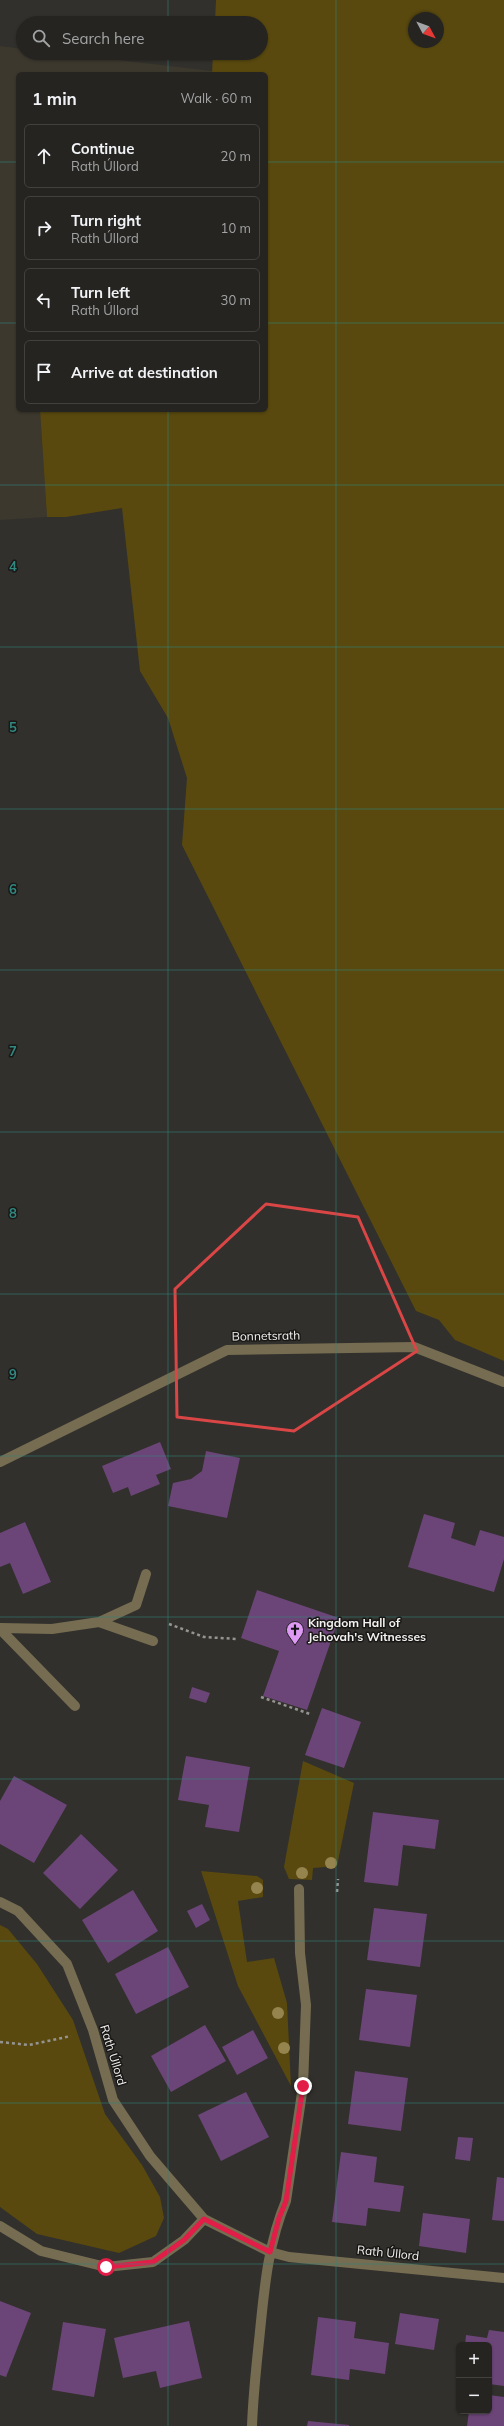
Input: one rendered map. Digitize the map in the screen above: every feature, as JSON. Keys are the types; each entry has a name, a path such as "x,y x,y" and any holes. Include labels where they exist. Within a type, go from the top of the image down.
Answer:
{"street":[{"name":"Bonnetsrath","path":"0,1462 227,1350 414,1347 504,1382"},
{"path":"1,1629 52,1629 99,1622 136,1605 146,1574"},
{"path":"99,1622 153,1640"},
{"path":"1,1629 75,1706"},
{"path":"252,2426 264,2292 270,2252 279,2218 286,2201 303,2086 306,2005 300,1953 299,1888"},
{"name":"Rath Úllord","path":"0,1902 18,1911 67,1964 93,2030 113,2100 150,2156 204,2219 270,2252 289,2256 504,2278"},
{"path":"0,2226 41,2251 106,2267 153,2262 184,2240 204,2219"}],"path":[{"path":"162,1622 204,1637 237,1639"},
{"path":"261,1697 310,1714"},
{"path":"337,1892 338,1878"},
{"path":"0,2042 29,2045 93,2030"}],"highlighted area":[{"path":"266,1204 358,1217 417,1351 294,1431 177,1417 175,1289"}],"shaded area":[{"path":"216,0 504,0 504,1361 455,1340 439,1320 416,1311 182,845 187,778 168,718 140,671 122,508 66,517 47,517 40,412 268,412 268,72 212,72 213,60 268,60 268,16 215,16"},
{"path":"0,46 16,48 16,60 118,60 212,71 16,72 16,412 40,412 47,517 0,520"},
{"path":"303,1761 354,1783 337,1866 313,1868 312,1880 289,1879 284,1867"},
{"path":"201,1871 257,1876 263,1880 263,1897 238,1901 247,1962 274,1958 287,2003 291,2086 238,1986"},
{"path":"0,1925 8,1929 37,1964 73,2020 105,2114 142,2165 160,2197 164,2218 156,2236 119,2253 37,2234 0,2207"}],"building":[{"path":"160,1442 171,1469 156,1475 160,1484 131,1496 128,1487 113,1493 102,1466"},
{"path":"206,1451 240,1458 227,1518 168,1506 173,1483 191,1479 202,1471"},
{"path":"424,1514 455,1523 451,1538 475,1546 480,1530 504,1537 504,1559 494,1592 408,1567"},
{"path":"25,1522 51,1582 23,1594 10,1563 0,1567 0,1533"},
{"name":"Kingdom Hall of Jehovah's Witnesses","path":"257,1590 339,1618 307,1710 263,1696 279,1651 241,1638"},
{"path":"192,1687 210,1693 206,1703 189,1698"},
{"path":"322,1708 361,1722 344,1768 305,1755"},
{"path":"186,1756 250,1767 239,1832 205,1827 209,1805 178,1800"},
{"path":"14,1776 67,1805 34,1863 0,1844 0,1801"},
{"path":"373,1812 439,1820 435,1849 403,1845 398,1886 364,1882"},
{"path":"81,1834 118,1870 80,1909 43,1873"},
{"path":"133,1890 158,1931 108,1963 82,1920"},
{"path":"202,1904 210,1920 196,1928 187,1911"},
{"path":"374,1908 427,1914 420,1967 367,1960"},
{"path":"168,1947 189,1987 136,2014 115,1974"},
{"path":"366,1989 417,1995 410,2047 359,2040"},
{"path":"205,2025 226,2061 171,2092 151,2056"},
{"path":"253,2030 268,2058 237,2075 222,2047"},
{"path":"355,2071 408,2078 401,2131 348,2124"},
{"path":"246,2092 269,2137 221,2161 198,2115"},
{"path":"458,2137 473,2138 470,2161 455,2159"},
{"path":"341,2152 377,2157 374,2182 404,2186 400,2212 368,2208 366,2226 332,2222"},
{"path":"497,2177 504,2178 504,2221 492,2220"},
{"path":"423,2213 470,2219 466,2253 419,2246"},
{"path":"0,2301 31,2313 6,2377 0,2375"},
{"path":"400,2313 439,2319 434,2350 395,2344"},
{"path":"318,2317 356,2322 354,2338 389,2343 385,2374 350,2369 349,2380 311,2375"},
{"path":"189,2321 202,2378 160,2388 156,2371 123,2378 114,2338"},
{"path":"63,2322 106,2329 94,2397 52,2390"},
{"path":"489,2330 504,2332 504,2386 492,2384 492,2342 465,2342 466,2335 487,2338"},
{"path":"492,2395 504,2397 504,2426 467,2426 469,2414 492,2414"},
{"path":"308,2421 349,2425 349,2426 307,2426"}],"place":[{"name":"Kingdom Hall of Jehovah's Witnesses","path":"295,1645"}],"route":[{"path":"106,2267 153,2262 184,2240 204,2219 270,2252 279,2218 286,2201 303,2086"}]}
